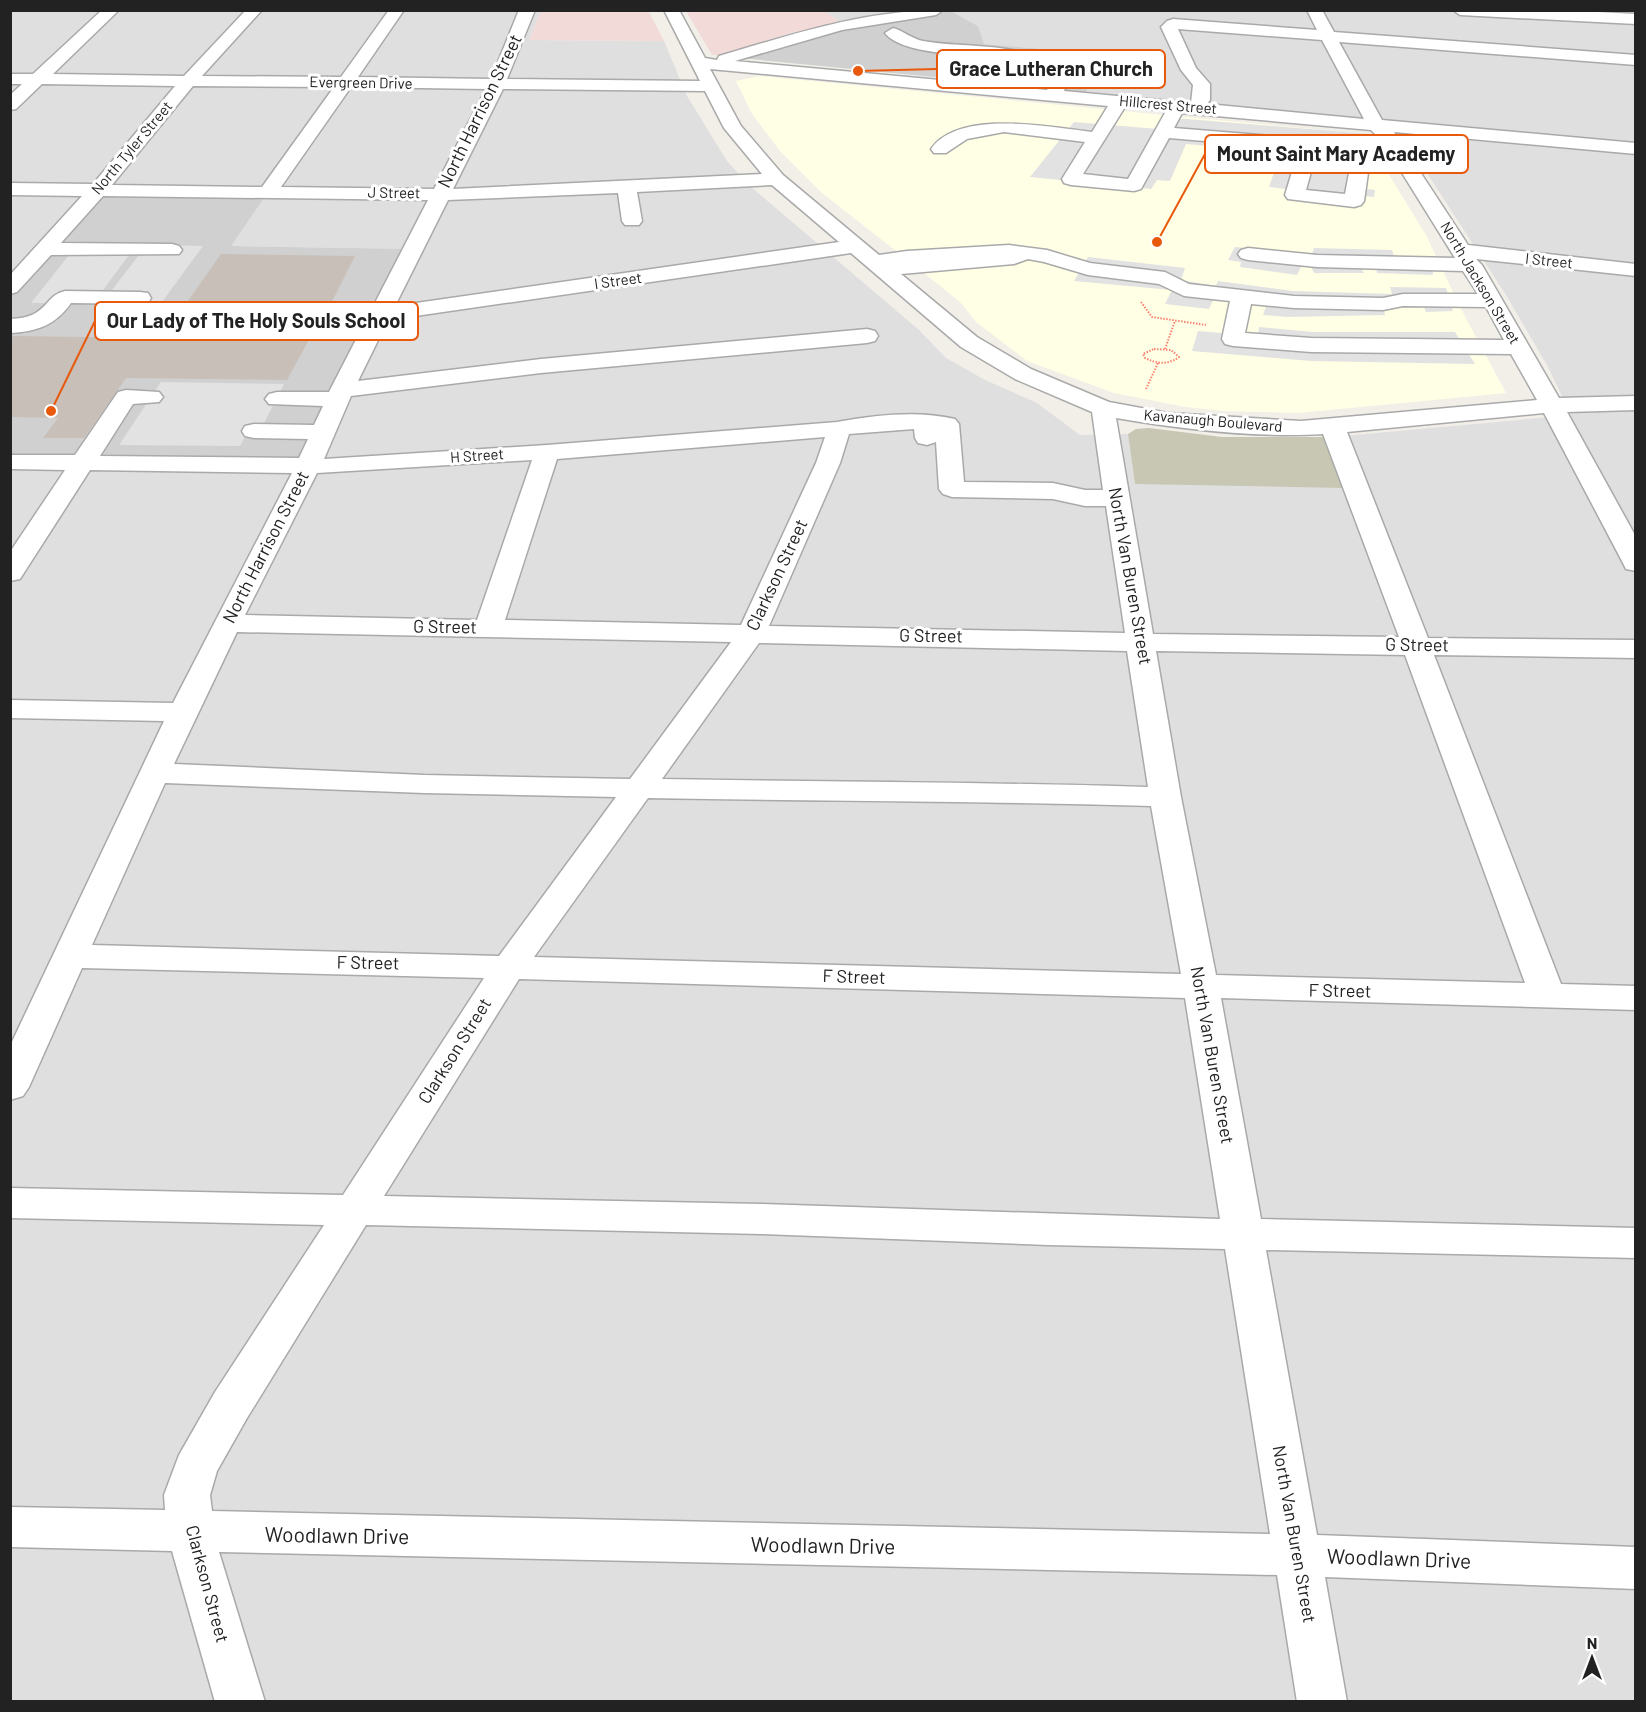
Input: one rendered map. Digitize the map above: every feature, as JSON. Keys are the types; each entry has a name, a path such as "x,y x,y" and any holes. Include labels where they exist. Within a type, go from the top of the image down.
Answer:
{"street":[{"path":"10,105 112,10"},
{"name":"North Tyler Street","path":"10,288 98,190 188,81 255,10"},
{"path":"267,192 397,10"},
{"name":"North Harrison Street","path":"10,1087 154,773 226,623 308,466 340,395 497,84 527,10"},
{"name":"Kavanaugh Boulevard","path":"671,10 733,128 776,179 935,314 992,357 1023,374 1103,408 1168,420 1301,428 1333,427 1553,405 1635,403"},
{"path":"700,63 840,26 936,10"},
{"name":"North Jackson Street","path":"1314,10 1376,125 1387,135 1468,258 1493,301 1553,405 1635,563"},
{"path":"1460,10 1635,20"},
{"path":"823,16 840,26"},
{"path":"1196,108 1201,100 1202,84 1189,70 1170,25 1635,60"},
{"path":"893,33 916,45 1038,60 1045,63 1060,79 1061,82 1053,94"},
{"path":"891,68 916,45"},
{"name":"Hillcrest Street","path":"700,63 754,68 891,68 1053,94 1635,150"},
{"name":"Evergreen Drive","path":"10,79 497,84 710,83 754,68"},
{"path":"1120,101 1071,179 1134,185 1177,106"},
{"path":"940,149 961,135 995,128 1019,128 1096,138"},
{"path":"1163,132 1310,144 1393,147"},
{"path":"1310,144 1295,195 1354,201 1363,147"},
{"name":"J Street","path":"10,189 440,194 508,193 776,179"},
{"path":"627,187 632,221"},
{"name":"I Street","path":"380,315 855,246"},
{"path":"45,249 172,250"},
{"path":"879,266 1014,258 1025,253 1047,256 1088,269 1165,278 1184,290 1242,296 1326,303 1493,301"},
{"name":"I Street","path":"1248,254 1317,261 1468,258 1635,270"},
{"path":"1242,296 1233,339 1311,345 1519,347"},
{"path":"10,326 31,324 49,318 65,297 140,298"},
{"path":"277,399 340,395 542,366 867,336"},
{"path":"10,573 84,464 126,397 151,397"},
{"name":"North Van Buren Street","path":"1103,408 1142,641 1165,797 1201,988 1322,1701"},
{"name":"H Street","path":"10,462 308,466 547,452 837,429 863,423 926,430 947,423 952,489 1053,491 1085,498 1117,498"},
{"path":"1333,427 1455,744 1548,996"},
{"name":"Clarkson Street","path":"240,1701 190,1533 187,1495 195,1468 231,1405 509,967 752,633 828,463 837,439 837,429"},
{"path":"254,432 323,432"},
{"path":"488,628 547,452"},
{"name":"G Street","path":"226,623 1635,649"},
{"path":"10,709 185,712"},
{"path":"154,773 424,784 882,793 988,792 1165,797"},
{"name":"F Street","path":"72,956 1635,998"},
{"path":"10,1203 761,1219 1242,1235 1635,1243"},
{"name":"Woodlawn Drive","path":"10,1527 190,1533 1298,1555 1635,1568"}],"path":[{"path":"1165,349 1175,321"},
{"path":"1154,349 1165,349 1175,352 1179,357 1174,362 1158,363 1148,360 1143,354 1154,349"},
{"path":"1144,392 1158,363"}],"shaded area":[{"path":"648,10 664,41 529,40 541,11"},
{"path":"1591,10 1635,13 1635,1701 11,1701 11,462 413,249 230,246 267,193 11,288 11,11 541,11 529,40 664,41 687,96 727,161 750,186 919,330 946,358 985,380 1037,403 1080,435 1128,434 1135,484 1333,437 1571,415 1548,367 1506,295 1408,144 1401,123 1086,92 1100,54 983,44 978,26 951,11"},
{"path":"686,11 825,11 839,22 788,34 720,55 712,55"},
{"path":"825,11 902,11 839,22"},
{"path":"951,11 978,26 984,44 1101,54 1086,92 740,58 833,31"},
{"path":"759,76 1364,134 1426,235 1461,309 1506,393 1299,413 1224,411 1185,407 1114,393 1027,361 976,322 961,303 822,193 780,151 752,114 736,81"},
{"path":"1175,118 1369,134 1357,188 1375,190 1374,197 1350,195 1348,201 1285,195 1286,189 1269,187 1279,158 1299,160 1303,148 1278,146 1275,152 1186,144 1170,181 1157,180 1151,189 1030,177 1074,122 1170,130"},
{"path":"98,190 268,192 231,246 414,249 308,466 11,462 11,288"},
{"path":"162,245 203,246 162,302 143,302 149,293 112,290 139,255 155,255"},
{"path":"1235,247 1312,254 1314,248 1392,250 1394,256 1432,259 1433,275 1377,273 1376,268 1361,268 1364,273 1314,273 1310,265 1302,265 1297,275 1240,267 1241,262 1228,260"},
{"path":"69,255 129,255 103,290 59,292 50,303 31,303"},
{"path":"1088,257 1185,268 1181,280 1216,286 1218,281 1293,291 1392,294 1390,287 1446,288 1453,311 1426,312 1423,305 1383,305 1385,315 1287,317 1263,315 1266,306 1213,300 1209,309 1165,304 1172,290 1074,281"},
{"path":"1259,327 1313,332 1455,332 1475,364 1311,361 1192,351 1198,331 1258,336"},
{"path":"161,382 284,384 263,425 245,437 240,446 119,445"},
{"path":"1149,428 1222,437 1333,437 1345,488 1135,484 1128,434 1136,429"}],"building":[{"path":"221,254 355,256 321,323 318,323 287,380 126,378 84,438 43,438 58,418 10,417 10,336 162,338"}],"place":[{"name":"Grace Lutheran Church","path":"858,71"},
{"name":"Mount Saint Mary Academy","path":"1157,242"},
{"name":"Our Lady of The Holy Souls School","path":"51,411"}]}
